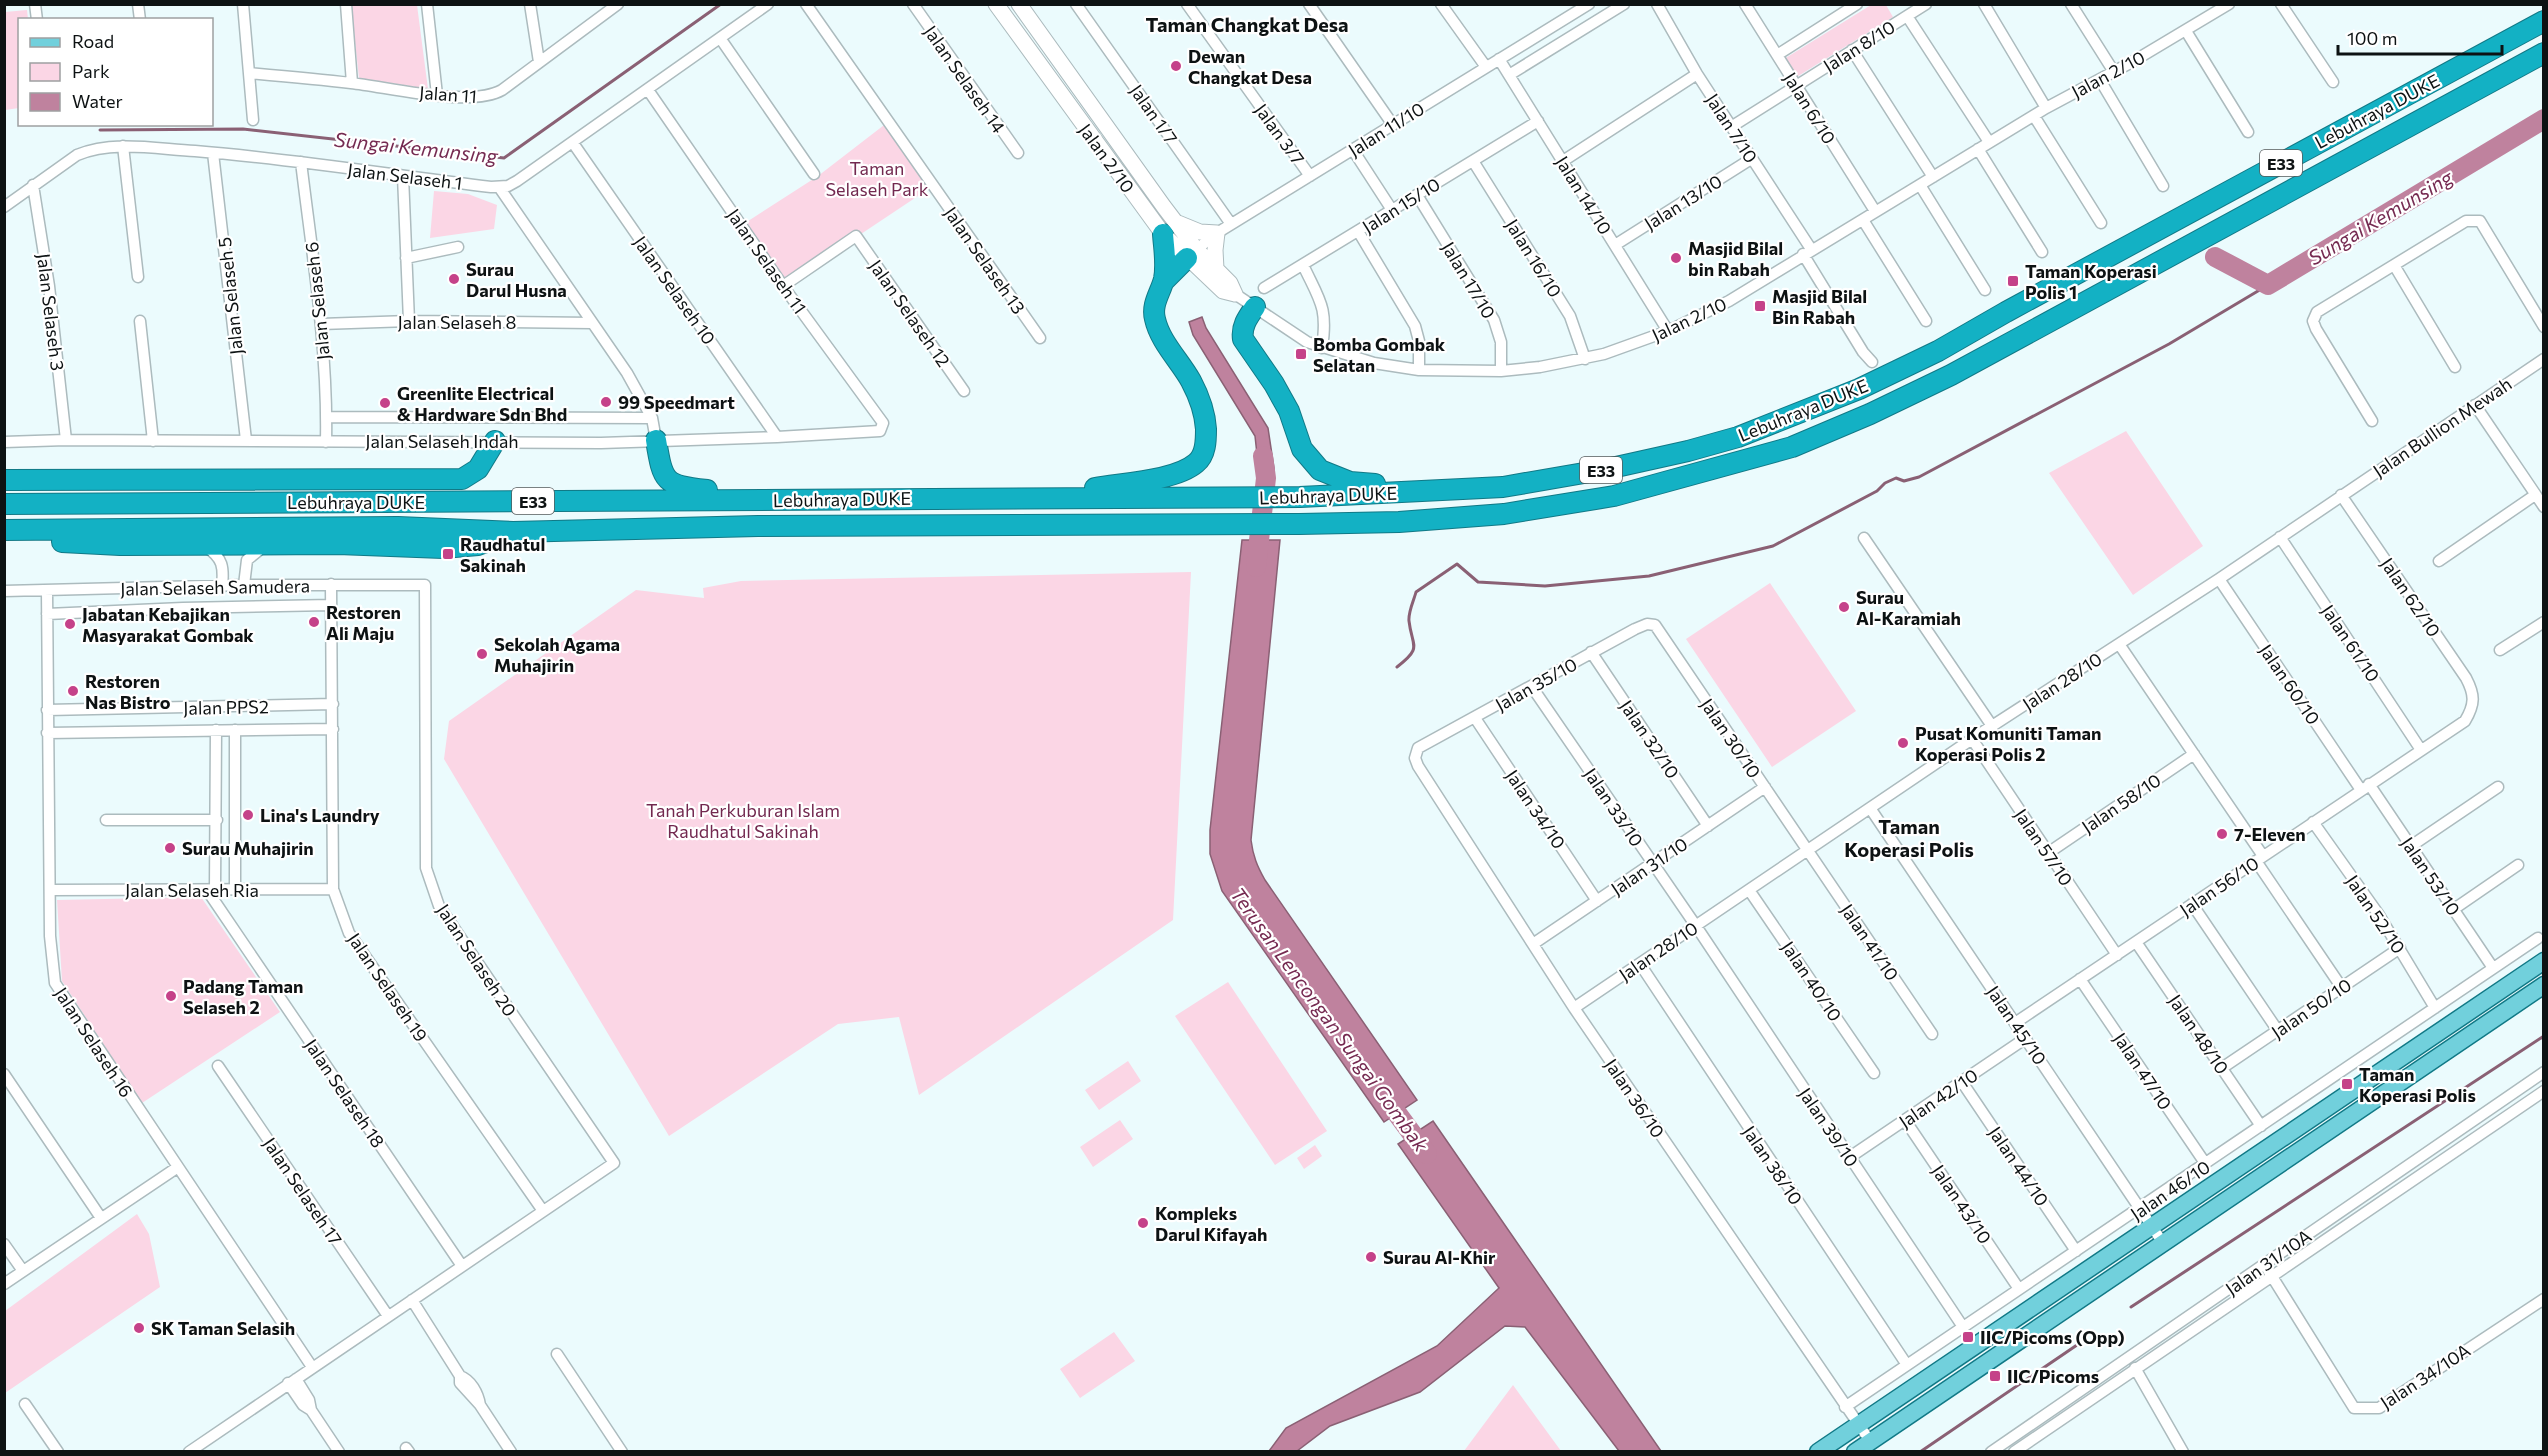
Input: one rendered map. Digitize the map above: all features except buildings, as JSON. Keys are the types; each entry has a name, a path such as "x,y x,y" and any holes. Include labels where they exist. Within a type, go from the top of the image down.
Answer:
{"highway":[{"name":"Lebuhraya DUKE","path":"4,504 1300,497 1503,487 1607,469 1738,437 1859,389 1938,351 2544,21"},
{"name":"Lebuhraya DUKE","path":"4,530 398,526 513,532 758,526 1399,522 1504,514 1614,496 1792,447 1870,414 1951,375 2544,53"},
{"path":"1039,497 1174,474 1197,462 1201,457 1206,439 1206,421 1200,402 1192,382 1158,329 1154,317 1154,307 1164,281 1169,228"},
{"path":"1164,281 1192,254"},
{"path":"1255,307 1242,332 1246,345 1274,384 1289,411 1302,449 1320,470 1350,482 1446,489"},
{"path":"656,440 661,470 668,481 679,487 796,499"},
{"path":"4,480 462,479 478,469 495,441"},
{"path":"4,539 120,545 200,543 454,547 478,545 513,532"}],"main road":[{"name":"Jalan 46/10","path":"1818,1452 2544,961"},
{"path":"1856,1452 2544,986"}],"street":[{"path":"243,4 253,120"},
{"path":"346,4 352,83"},
{"path":"427,4 437,95"},
{"path":"530,4 539,62"},
{"name":"Jalan 11","path":"249,73 352,83 437,95 488,96 502,90 618,4"},
{"path":"656,440 652,418 627,373 499,187 517,181 573,143 768,4"},
{"name":"Jalan Selaseh 13","path":"806,4 1040,338"},
{"name":"Jalan Selaseh 14","path":"913,4 1018,153"},
{"name":"Jalan 2/10","path":"996,4 1169,228 1223,291 1235,294 1307,342 1322,348 1374,363 1419,370 1500,371 1585,359 1668,331 1729,301 1807,251 1863,220 2081,87 2100,80 2229,4"},
{"name":"Jalan 2/10","path":"1019,4 1169,228"},
{"name":"Jalan 1/7","path":"1076,4 1231,224"},
{"name":"Jalan 3/7","path":"1187,4 1310,176"},
{"path":"1309,4 1393,125"},
{"path":"1441,4 1486,67"},
{"name":"Jalan 11/10","path":"1192,254 1231,224 1589,4"},
{"path":"1509,75 1624,4"},
{"name":"Jalan 7/10","path":"1657,4 1697,74 1807,251 1863,352 1872,362"},
{"name":"Jalan 6/10","path":"1745,4 1875,211"},
{"path":"1777,55 1857,4"},
{"name":"Jalan 8/10","path":"1731,126 1926,4"},
{"path":"1984,4 2046,108"},
{"path":"2071,4 2114,72"},
{"path":"2282,4 2333,82"},
{"path":"1907,16 1989,142"},
{"path":"2186,31 2248,132"},
{"path":"720,38 814,174"},
{"path":"1852,50 1933,177"},
{"name":"Jalan 14/10","path":"1499,59 1668,331"},
{"path":"1563,161 1697,74"},
{"path":"2100,80 2163,186"},
{"name":"Jalan Selaseh 11","path":"648,90 783,286 883,423 880,432"},
{"path":"2034,116 2101,223"},
{"name":"Jalan 15/10","path":"1264,288 1538,121"},
{"name":"Jalan Selaseh 10","path":"573,143 777,437"},
{"path":"123,146 138,277"},
{"name":"Jalan Selaseh 1","path":"4,207 77,155 90,150 123,146 301,162 499,187"},
{"path":"1978,149 2042,252"},
{"path":"1353,150 1392,210"},
{"name":"Jalan Selaseh 5","path":"213,153 246,440"},
{"name":"Jalan 13/10","path":"1615,244 1751,159"},
{"name":"Jalan 16/10","path":"1473,161 1570,316 1585,359"},
{"name":"Jalan Selaseh 6","path":"301,162 321,324 327,417 326,442"},
{"path":"403,176 409,321"},
{"name":"Jalan Selaseh 3","path":"33,185 49,286 66,440"},
{"path":"1920,185 1985,290"},
{"name":"Jalan 17/10","path":"1417,195 1494,320 1501,342 1500,371"},
{"path":"1863,220 1926,321"},
{"path":"2372,421 2316,329 2313,321 2317,312 2466,221 2480,221 2544,327"},
{"path":"1169,228 1217,233 1216,269"},
{"path":"1358,231 1415,326 1419,341 1419,370"},
{"name":"Jalan Selaseh 12","path":"783,286 856,236 964,391"},
{"path":"406,258 458,247"},
{"name":"Jalan 2/10","path":"1192,254 1216,269 1230,283 1235,294"},
{"path":"1303,265 1324,310 1322,348"},
{"path":"2394,265 2455,367"},
{"path":"140,321 153,441"},
{"name":"Jalan Selaseh 8","path":"321,324 409,321 592,323"},
{"name":"Jalan Bullion Mewah","path":"2342,495 2544,359"},
{"path":"2475,405 2544,507"},
{"name":"Jalan Selaseh Indah","path":"327,417 652,418"},
{"name":"Jalan Selaseh Indah","path":"4,442 246,440 601,443 880,432"},
{"name":"Jalan 28/10","path":"1574,1008 1972,739 2219,579 2342,495"},
{"name":"Jalan 62/10","path":"2342,495 2466,678 2473,691 2474,702"},
{"path":"2439,561 2535,495"},
{"name":"Jalan 61/10","path":"2280,537 2421,750"},
{"path":"1864,538 1992,726"},
{"path":"200,543 221,559 224,567 222,587"},
{"path":"244,585 247,560 266,545"},
{"name":"Jalan 60/10","path":"2219,579 2365,787"},
{"name":"Jalan Selaseh 19","path":"332,584 333,889 350,933 543,1212"},
{"name":"Jalan Selaseh Samudera","path":"4,591 244,585 425,585"},
{"name":"Jalan Selaseh 20","path":"425,585 426,868 439,906 614,1163 543,1212"},
{"name":"Jalan Selaseh 16","path":"46,591 50,936 55,983 312,1367"},
{"path":"47,614 331,605"},
{"path":"2500,650 2544,622"},
{"name":"Jalan 35/10","path":"1418,748 1635,629 1647,624 1655,625"},
{"name":"Jalan 30/10","path":"1655,625 1808,850"},
{"path":"2119,644 2194,754 2342,988"},
{"name":"Jalan 32/10","path":"1591,652 1708,826"},
{"name":"Jalan 33/10","path":"1532,687 1696,926"},
{"name":"Jalan 56/10","path":"2015,1023 2465,721 2474,702"},
{"name":"Jalan PPS2","path":"47,710 333,704"},
{"name":"Jalan 34/10","path":"1475,718 1597,901"},
{"path":"47,733 333,729"},
{"path":"211,890 216,820 216,730"},
{"path":"235,730 235,890"},
{"name":"Jalan 57/10","path":"1972,739 2117,955"},
{"name":"Jalan 36/10","path":"1418,748 1415,758 1418,766 1574,1008 1870,1442"},
{"name":"Jalan 58/10","path":"2048,853 2194,754"},
{"name":"Jalan 53/10","path":"2365,787 2411,846 2493,968"},
{"path":"2411,846 2498,787"},
{"name":"Jalan 31/10","path":"1533,944 1765,788"},
{"name":"Jalan 45/10","path":"1870,808 2163,1244"},
{"path":"106,820 216,820"},
{"name":"Jalan 52/10","path":"2313,822 2400,948 2435,1008"},
{"name":"Jalan 41/10","path":"1808,850 1932,1034"},
{"path":"2454,909 2518,865"},
{"name":"Jalan Selaseh Ria","path":"50,890 333,889"},
{"name":"Jalan Selaseh 18","path":"211,890 462,1266"},
{"name":"Jalan 40/10","path":"1749,890 1874,1073"},
{"path":"2192,904 2278,1031"},
{"name":"Jalan 39/10","path":"1696,926 1963,1327"},
{"name":"Jalan 46/10","path":"1845,1407 2538,938"},
{"name":"Jalan 48/10","path":"2136,942 2261,1126"},
{"name":"Jalan 50/10","path":"2222,1068 2400,948"},
{"name":"Jalan 38/10","path":"1640,964 1907,1365"},
{"name":"Jalan 47/10","path":"2080,979 2205,1163"},
{"name":"Jalan 42/10","path":"1850,1157 2026,1038"},
{"name":"Jalan Selaseh 17","path":"218,1066 388,1316"},
{"name":"Jalan 31/10A","path":"1992,1451 2544,1072"},
{"path":"4,1074 101,1218"},
{"name":"Jalan 44/10","path":"1962,1082 2076,1251"},
{"name":"Jalan 31/10A","path":"2014,1452 2544,1091"},
{"name":"Jalan 43/10","path":"1905,1120 2019,1289"},
{"path":"4,1284 178,1167"},
{"path":"189,1452 543,1212"},
{"path":"4,1244 23,1271"},
{"name":"Jalan 34/10A","path":"2265,1264 2354,1408 2363,1410 2379,1408 2544,1299"},
{"path":"412,1300 460,1376 466,1378 478,1395 480,1405 511,1452"},
{"path":"557,1354 622,1452"},
{"path":"2135,1368 2183,1452"},
{"path":"292,1381 303,1406 311,1410 339,1452"},
{"path":"25,1404 58,1452"}],"green space":[{"path":"351,5 417,5 428,89 359,78"},
{"path":"1871,5 1886,5 1893,17 1795,78 1784,59"},
{"path":"27,10 28,18 18,18 18,108 5,110 5,12"},
{"name":"Taman Selaseh Park","path":"888,122 933,186 783,286 742,225 818,176"},
{"path":"434,191 468,194 497,205 494,229 430,238"},
{"path":"2126,431 2203,546 2133,595 2049,473"},
{"name":"Tanah Perkuburan Islam Raudhatul Sakinah","path":"1191,572 1173,920 919,1095 899,1017 838,1024 669,1136 444,759 449,721 636,590 704,598 703,588 741,581"},
{"path":"1770,583 1856,711 1772,767 1686,639"},
{"name":"Padang Taman Selaseh 2","path":"201,897 280,1012 142,1103 62,981 57,900"},
{"path":"1228,982 1327,1131 1275,1165 1175,1016"},
{"path":"1128,1061 1141,1081 1099,1110 1085,1090"},
{"path":"1120,1120 1133,1139 1093,1167 1080,1147"},
{"path":"1315,1145 1322,1156 1304,1169 1297,1158"},
{"path":"137,1214 149,1234 160,1287 5,1393 5,1311"},
{"path":"1114,1332 1135,1361 1080,1398 1060,1369"},
{"path":"1513,1385 1561,1451 1464,1451"}],"water":[{"path":"1202,317 1206,328 1268,428 1274,483 1260,482 1255,436 1193,335 1189,322"},
{"path":"1242,540 1280,540 1251,840 1253,851 1265,880 1417,1100 1384,1122 1222,891 1210,854 1210,830"},
{"path":"1433,1121 1661,1451 1619,1451 1525,1327 1505,1326 1420,1392 1330,1426 1297,1451 1269,1451 1286,1428 1437,1346 1499,1288 1398,1144"}],"waterway":[{"name":"Sungai Kemunsing","path":"100,130 243,129 504,158 721,4"},
{"name":"Sungai Kemunsing","path":"2215,257 2268,285 2544,119"},
{"path":"1397,667 1413,651 1409,617 1416,592 1457,564 1478,582 1545,586 1649,576 1773,546 1877,491 1885,483 1896,478 1904,481 1919,477 2169,344 2268,285"},
{"name":"Terusan Lencongan Sungai Gombak","path":"1256,567 1266,478 1263,456"},
{"path":"2131,1307 2544,1036"},
{"name":"Terusan Lencongan Sungai Gombak","path":"1382,1093 1427,1154"},
{"path":"1920,1452 2077,1345"}],"place":[{"name":"Dewan Changkat Desa","path":"1176,66"},
{"name":"Masjid Bilal bin Rabah","path":"1676,258"},
{"name":"Surau Darul Husna","path":"454,279"},
{"name":"Taman Koperasi Polis 1","path":"2013,281"},
{"name":"Masjid Bilal Bin Rabah","path":"1760,306"},
{"name":"Bomba Gombak Selatan","path":"1301,354"},
{"name":"99 Speedmart","path":"606,402"},
{"name":"Greenlite Electrical & Hardware Sdn Bhd","path":"385,403"},
{"name":"Raudhatul Sakinah","path":"448,554"},
{"name":"Surau Al-Karamiah","path":"1844,607"},
{"name":"Restoren Ali Maju","path":"314,622"},
{"name":"Jabatan Kebajikan Masyarakat Gombak","path":"70,624"},
{"name":"Sekolah Agama Muhajirin","path":"482,654"},
{"name":"Restoren Nas Bistro","path":"73,691"},
{"name":"Pusat Komuniti Taman Koperasi Polis 2","path":"1903,743"},
{"name":"Lina's Laundry","path":"248,815"},
{"name":"7-Eleven","path":"2222,834"},
{"name":"Surau Muhajirin","path":"170,848"},
{"name":"Padang Taman Selaseh 2","path":"171,996"},
{"name":"Taman Koperasi Polis","path":"2347,1084"},
{"name":"Kompleks Darul Kifayah","path":"1143,1223"},
{"name":"Surau Al-Khir","path":"1371,1257"},
{"name":"SK Taman Selasih","path":"139,1328"},
{"name":"IIC/Picoms (Opp)","path":"1968,1337"},
{"name":"IIC/Picoms","path":"1995,1376"}],"district":[{"name":"Taman Changkat Desa","path":"1247,24"},
{"name":"Taman Koperasi Polis","path":"1909,838"}]}
